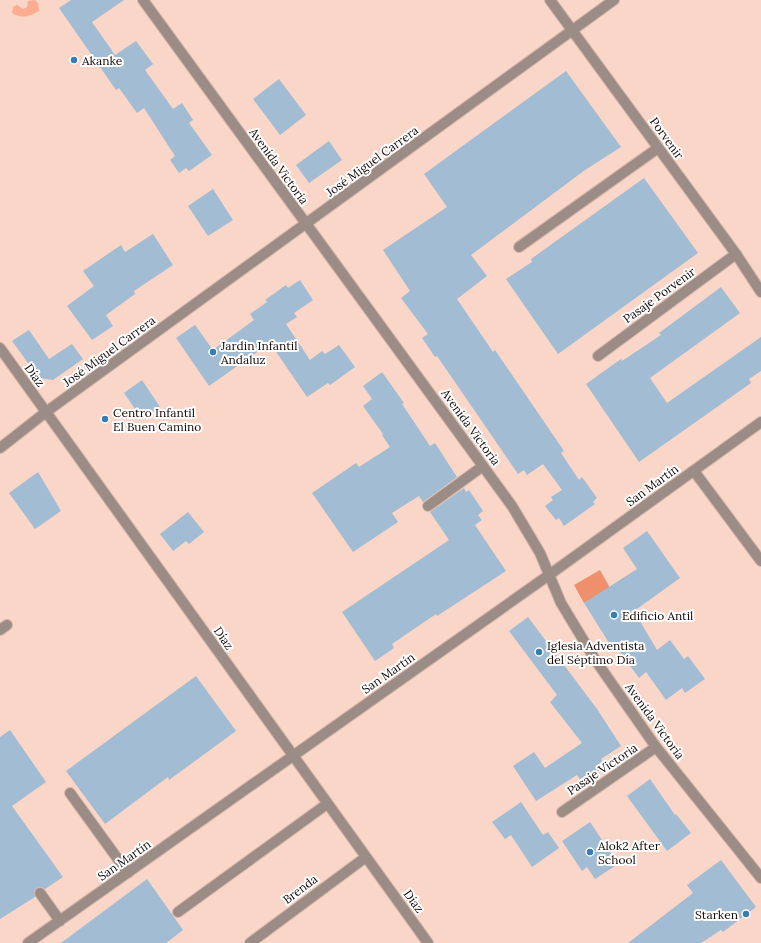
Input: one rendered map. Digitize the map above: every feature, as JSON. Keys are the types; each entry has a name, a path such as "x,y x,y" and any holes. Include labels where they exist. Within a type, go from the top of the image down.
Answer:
{"street":[{"name":"Avenida Victoria","path":"143,0 512,506 540,553 561,603 571,622 656,747 761,878"},
{"name":"Porvenir","path":"550,0 736,254 761,292"},
{"name":"José Miguel Carrera","path":"0,448 46,412 306,225 614,0"},
{"path":"519,247 658,148"},
{"name":"Pasaje Porvenir","path":"598,356 736,254"},
{"name":"Díaz","path":"0,348 292,757 428,943"},
{"name":"San Martín","path":"28,943 549,575 761,422"},
{"path":"428,506 483,466"},
{"path":"694,471 761,561"},
{"name":"Pasaje Victoria","path":"562,812 656,747"},
{"path":"70,793 128,873"},
{"path":"178,912 327,804"},
{"name":"Brenda","path":"250,943 366,857"},
{"path":"40,893 60,921"}],"shaded area":[{"path":"35,0 38,3 39,11 29,16 22,17 12,13 13,7 17,5 23,9 27,7 28,1"},
{"path":"600,570 610,588 584,603 574,585"}],"building":[{"path":"71,0 124,0 92,22 115,55 136,41 153,64 145,70 173,109 182,103 193,120 189,123 212,155 189,171 186,168 179,173 170,160 175,156 144,108 137,113 119,88 116,90 59,8"},
{"path":"566,71 621,147 585,170 471,255 487,276 457,299 493,352 495,350 564,451 561,453 579,480 582,477 597,498 593,502 595,504 564,526 559,518 556,520 545,506 553,500 551,497 562,490 543,464 527,475 524,470 518,474 437,356 435,357 422,338 428,334 401,298 410,291 383,250 447,207 424,174"},
{"path":"279,79 306,115 280,135 253,99"},
{"path":"329,141 342,160 309,183 296,165"},
{"path":"644,178 698,253 558,354 506,279 532,262 531,259"},
{"path":"213,189 233,220 208,236 188,206"},
{"path":"153,234 173,265 134,291 135,294 106,315 113,326 92,340 67,306 94,286 83,271 121,245 125,252"},
{"path":"300,280 313,300 294,313 297,317 286,324 310,360 322,351 325,354 339,345 355,367 330,385 328,383 307,397 270,343 209,386 176,338 195,325 213,350 254,320 250,314 267,302 265,300 286,285 288,288"},
{"path":"721,287 740,313 650,378 667,403 761,337 761,371 749,379 751,383 639,462 586,384 621,359 622,361 661,335 659,333"},
{"path":"29,330 49,359 72,344 83,359 53,380 39,378 12,341"},
{"path":"382,372 404,403 402,404 430,446 435,443 457,477 423,502 419,496 392,513 398,522 353,552 312,493 356,463 359,467 390,447 382,435 383,434 363,406 372,399 363,386"},
{"path":"142,380 160,407 142,419 124,393"},
{"path":"38,472 61,511 35,529 9,493"},
{"path":"464,488 466,492 469,490 483,511 478,515 482,520 475,525 506,571 437,616 436,614 392,644 394,648 375,661 342,612 449,540 430,512"},
{"path":"188,512 204,532 189,544 186,541 173,551 160,534"},
{"path":"647,531 680,578 634,611 657,650 670,640 684,659 688,656 705,679 685,693 682,688 666,700 646,672 639,678 614,644 611,646 584,603 637,569 623,548"},
{"path":"528,617 597,709 621,746 601,759 606,766 582,782 577,775 536,801 513,766 534,752 545,768 582,743 550,702 557,695 509,631"},
{"path":"196,676 236,731 169,780 168,777 105,824 66,771"},
{"path":"10,730 46,782 12,806 63,877 45,889 42,887 37,888 34,891 35,897 0,919 0,737"},
{"path":"650,779 675,815 676,814 691,833 667,851 627,796"},
{"path":"521,802 543,835 548,832 559,848 532,867 511,835 505,839 492,822"},
{"name":"Alok2 After School","path":"590,822 618,864 595,879 587,867 582,871 562,841"},
{"path":"721,860 756,907 723,932 721,930 701,943 628,943 693,893 687,885"},
{"path":"147,879 183,930 166,943 61,943"}],"place":[{"name":"Akanke","path":"74,60"},
{"name":"Jardin Infantil Andaluz","path":"213,352"},
{"name":"Centro Infantil El Buen Camino","path":"105,419"},
{"name":"Edificio Antil","path":"614,615"},
{"name":"Iglesia Adventista del Séptimo Día","path":"539,652"},
{"name":"Alok2 After School","path":"590,852"},
{"name":"Starken","path":"746,914"}]}
